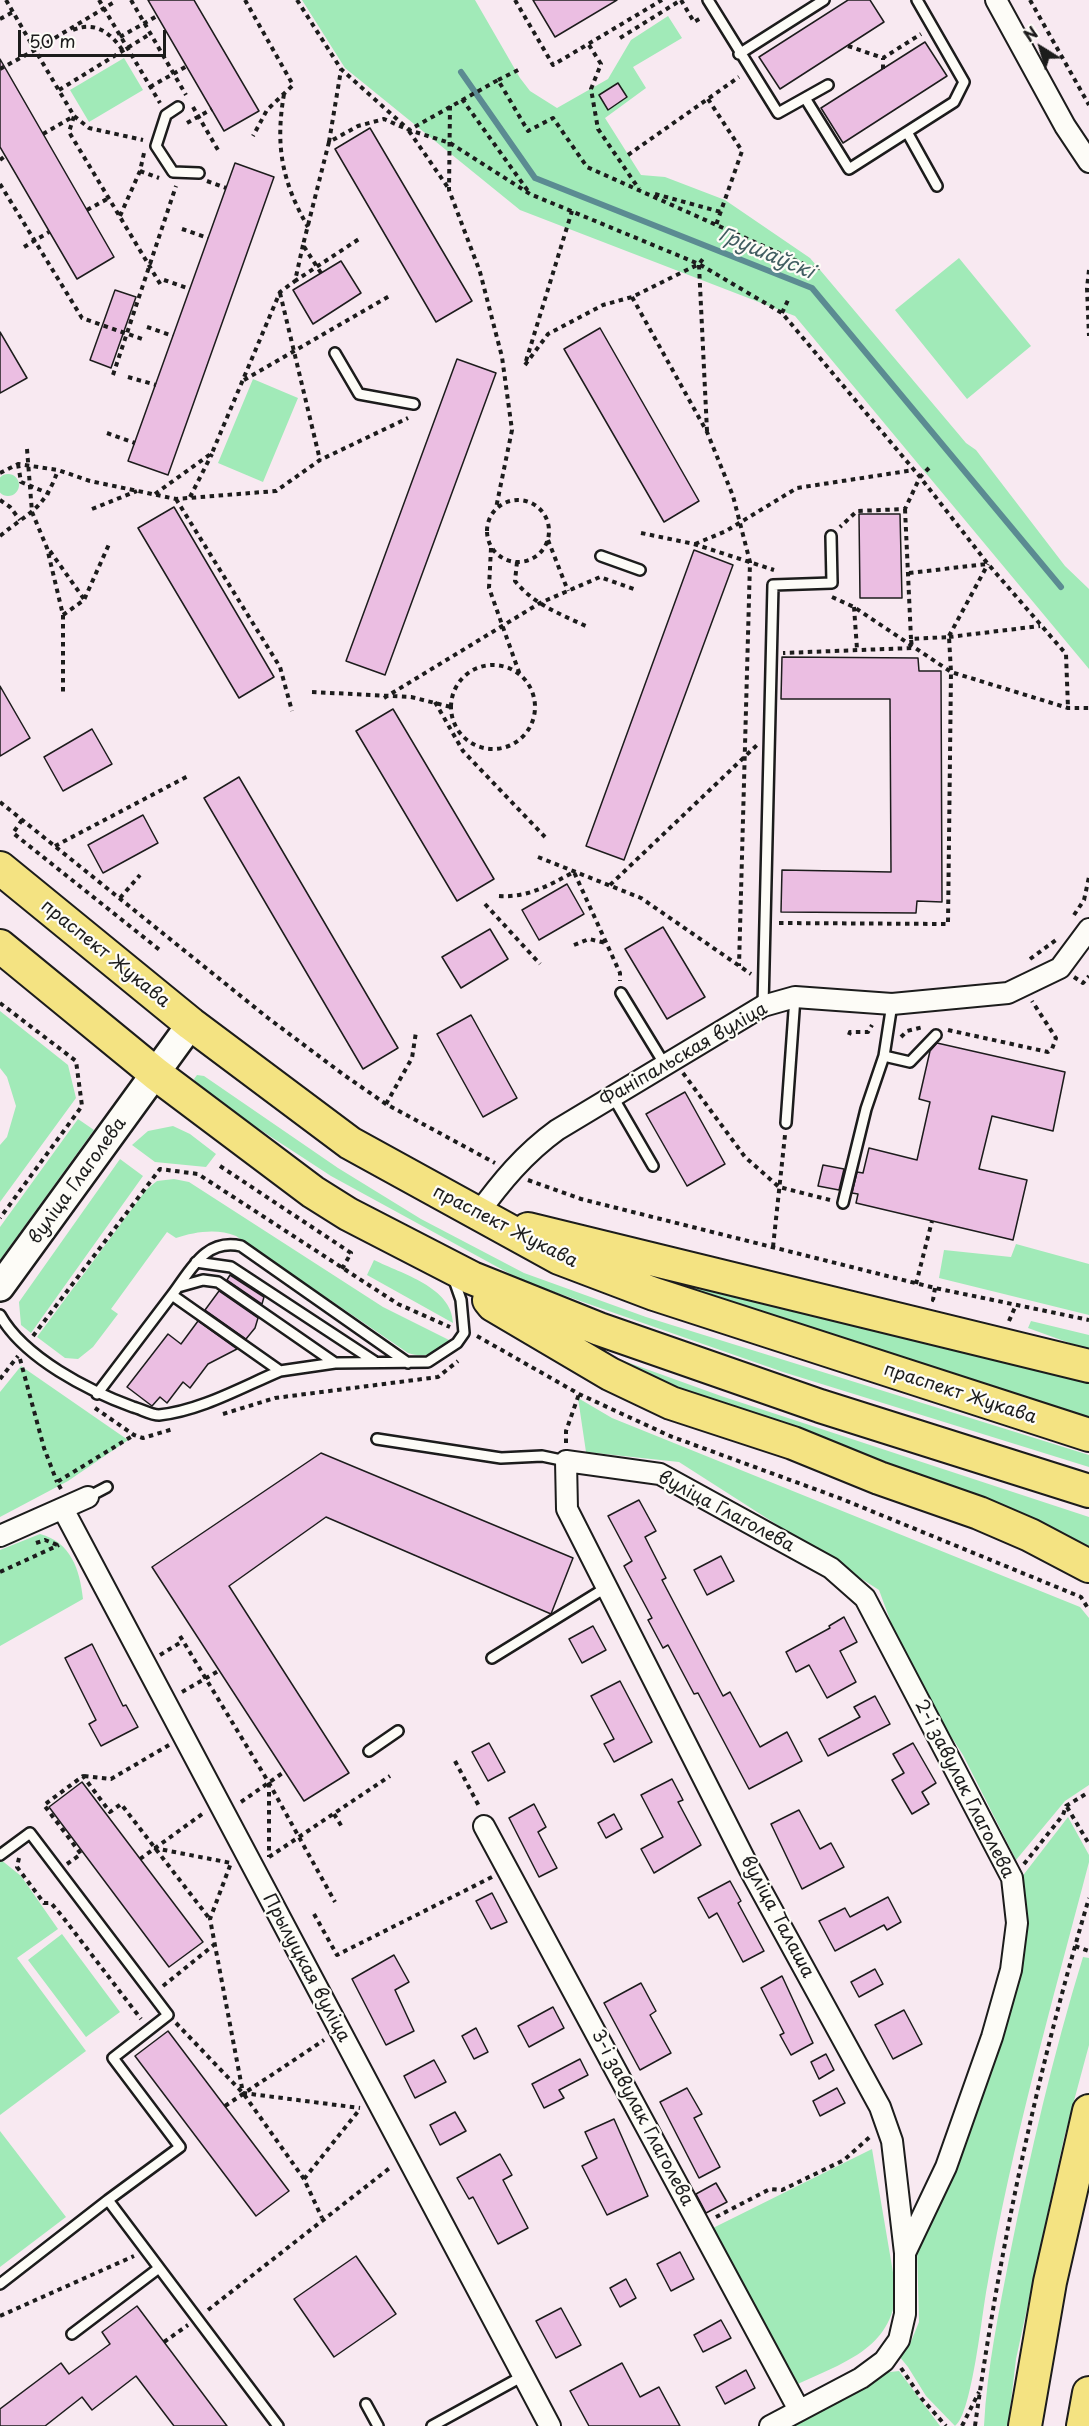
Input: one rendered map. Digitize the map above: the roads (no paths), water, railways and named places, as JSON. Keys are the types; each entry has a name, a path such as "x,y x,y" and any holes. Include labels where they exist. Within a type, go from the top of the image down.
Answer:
{"main road":[{"name":"праспект Жукава","path":"0,868 191,1024 350,1143 559,1258 654,1294 1089,1435"},
{"path":"0,946 156,1074 313,1192 348,1214 461,1272 599,1329 820,1406 1089,1491"},
{"path":"481,1217 1089,1366"},
{"path":"461,1272 493,1305 610,1374 671,1403 793,1443 879,1478 980,1513 1030,1535 1089,1566"},
{"path":"1025,2426 1050,2282 1089,2111"},
{"path":"1083,2426 1089,2393"}],"street":[{"path":"996,0 1065,126 1089,162"},
{"name":"Фаніпальская вуліца","path":"481,1217 509,1171 532,1148 557,1130 763,1006 795,997 892,1004 1008,993 1060,968 1089,929"},
{"name":"вуліца Глаголева","path":"0,1287 191,1024"},
{"name":"вуліца Глаголева","path":"566,1461 660,1474 813,1558"},
{"name":"вуліца Талаша","path":"566,1461 567,1509 750,1870 880,2107 892,2141 905,2253 905,2314 899,2340 884,2361 861,2378 770,2426"},
{"path":"0,1536 88,1497"},
{"name":"Прылуцкая вуліца","path":"67,1507 406,2156 550,2426"},
{"name":"2-і завулак Глаголева","path":"813,1558 831,1568 865,1598 1012,1878 1017,1923 1016,1948 1005,1992 970,2103 946,2167 905,2253"},
{"name":"3-і завулак Глаголева","path":"484,1826 799,2410"}],"lane":[{"path":"708,0 739,54 778,113 828,85"},
{"path":"739,54 823,0"},
{"path":"805,98 849,169 954,102 964,82 917,0"},
{"path":"178,107 166,115 156,146 172,172 199,176"},
{"path":"907,132 937,186"},
{"path":"335,353 360,394 414,404"},
{"path":"763,1006 772,585 832,583 831,536"},
{"path":"601,556 640,570"},
{"path":"621,993 665,1065"},
{"path":"786,1123 795,997"},
{"path":"843,1203 866,1109 884,1056 892,1004"},
{"path":"884,1056 910,1062 936,1031"},
{"path":"612,1097 653,1166"},
{"path":"97,1394 196,1262 212,1247 228,1243 241,1245 410,1364"},
{"path":"196,1262 231,1267 374,1361"},
{"path":"0,1315 25,1346 97,1394 155,1415 171,1413 218,1398 280,1371 334,1363 374,1361 410,1364 428,1362 457,1343 464,1334 461,1272"},
{"path":"175,1291 203,1280 218,1282 334,1363"},
{"path":"175,1291 280,1371"},
{"path":"377,1439 501,1458 542,1456 566,1461"},
{"path":"88,1497 107,1487"},
{"path":"492,1658 606,1587"},
{"path":"369,1751 398,1731"},
{"path":"0,1855 30,1833 168,2015 112,2058 180,2147 0,2284"},
{"path":"108,2200 279,2426"},
{"path":"72,2334 159,2268"},
{"path":"432,2426 523,2376"},
{"path":"366,2404 378,2426"}],"waterway":[{"name":"Грушаўскі","path":"461,72 535,178 812,288 1061,587"}]}
